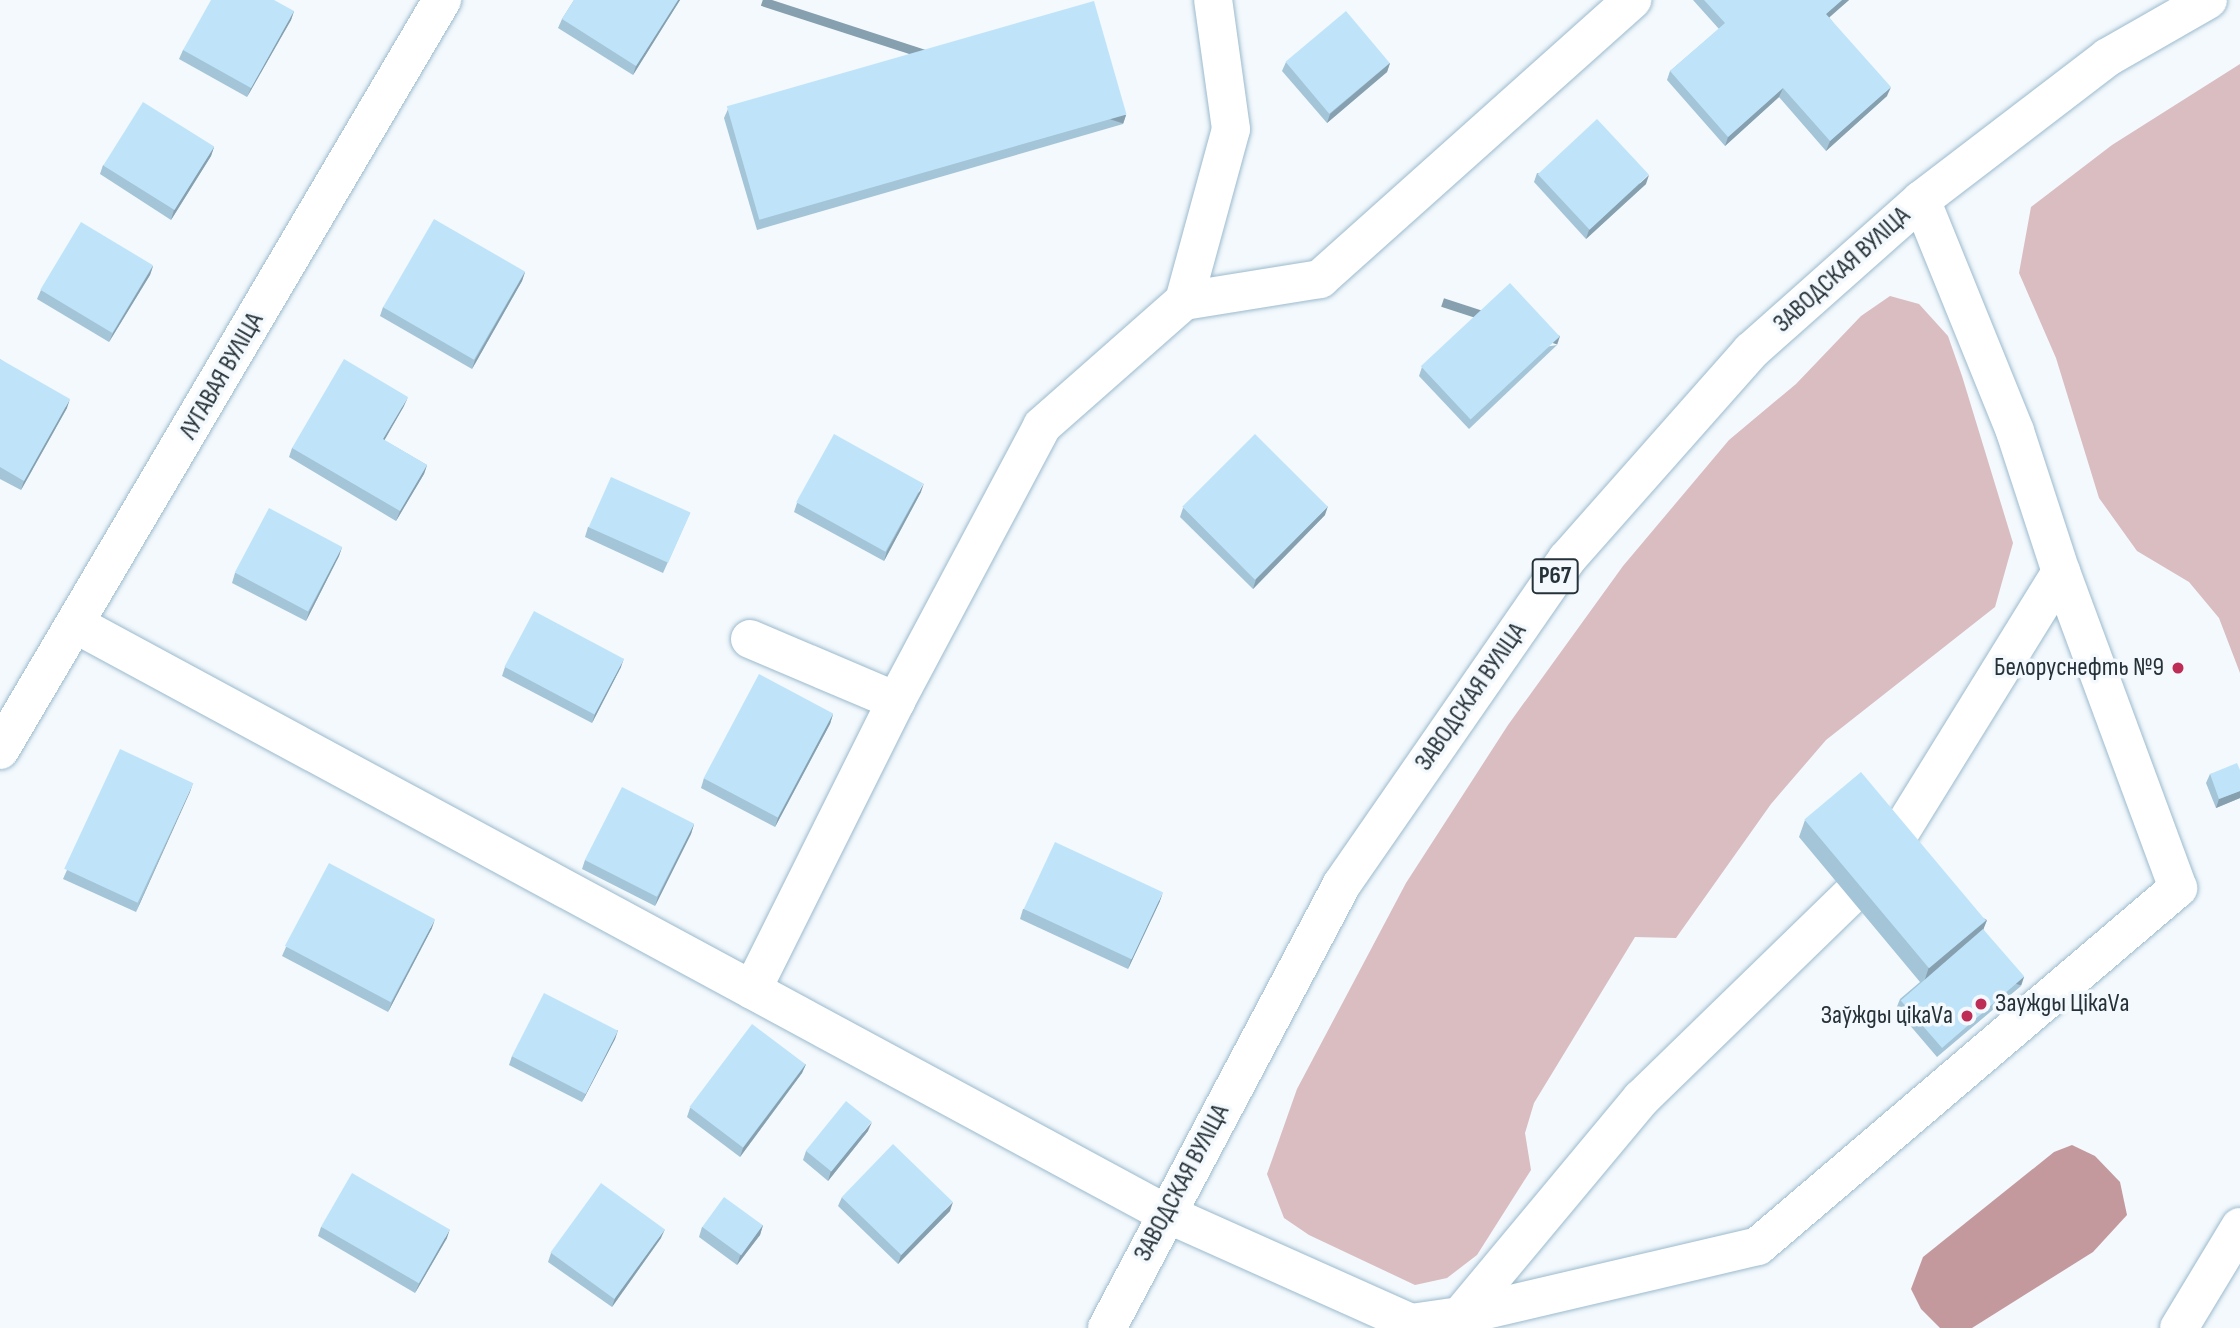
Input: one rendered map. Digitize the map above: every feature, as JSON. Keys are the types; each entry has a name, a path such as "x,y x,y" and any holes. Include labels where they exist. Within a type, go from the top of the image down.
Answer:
{"main road":[{"name":"ЛУГАВАЯ ВУЛІЦА","path":"0,750 77,625 442,0"},
{"path":"1184,301 1231,129 1213,0"},
{"path":"752,990 896,701 1042,426 1184,301 1320,279 1632,0"},
{"name":"ЗАВОДСКАЯ ВУЛІЦА","path":"1107,1328 1165,1213 1342,884 1567,559 1751,351 1921,200 2108,57 2208,0"},
{"path":"77,625 1165,1213 1411,1323 1460,1316 1758,1246 2178,888 2061,572 2015,430 1921,200"},
{"path":"1896,839 2061,572"},
{"path":"750,639 896,701"},
{"path":"1460,1316 1641,1099 1849,897"},
{"path":"2179,1328 2240,1227"}],"shaded area":[{"path":"2240,64 2240,673 2219,618 2189,582 2137,551 2099,498 2056,358 2019,273 2031,207 2112,145"},
{"path":"1890,296 1919,304 1948,336 1962,376 2013,543 1995,607 1826,740 1771,804 1676,938 1635,937 1534,1103 1525,1133 1531,1170 1477,1255 1447,1278 1415,1285 1309,1235 1284,1218 1267,1174 1297,1089 1406,883 1508,725 1623,566 1729,440 1796,384 1861,316"},
{"path":"2072,1145 2095,1156 2120,1182 2127,1215 2093,1252 1972,1328 1940,1328 1921,1309 1911,1289 1923,1257 2054,1152"}],"building":[{"path":"211,0 274,0 294,11 251,88 183,50"},
{"path":"574,0 678,0 636,66 562,19"},
{"path":"1704,0 1842,0 1826,14 1891,87 1830,141 1783,88 1728,137 1670,71 1725,23"},
{"path":"1094,1 1127,114 759,220 727,106"},
{"path":"1346,11 1390,63 1329,114 1285,62"},
{"path":"143,102 214,147 174,210 103,166"},
{"path":"1597,119 1649,175 1590,230 1538,174"},
{"path":"434,219 525,272 474,360 383,307"},
{"path":"81,222 153,265 112,333 40,290"},
{"path":"1510,283 1560,336 1471,420 1421,366"},
{"path":"0,359 70,399 24,481 0,467"},
{"path":"344,359 408,397 383,439 427,465 400,511 292,448"},
{"path":"834,434 923,483 885,552 796,502"},
{"path":"1255,434 1328,507 1255,580 1182,507"},
{"path":"611,477 690,512 668,563 589,527"},
{"path":"269,508 342,547 308,611 235,572"},
{"path":"534,611 624,659 594,715 504,667"},
{"path":"759,674 833,713 778,818 704,778"},
{"path":"120,749 193,783 138,903 64,869"},
{"path":"2237,763 2240,770 2240,791 2219,799 2210,774"},
{"path":"1861,772 1986,921 1929,968 1804,820"},
{"path":"622,787 694,824 657,897 585,860"},
{"path":"1055,842 1163,892 1132,959 1024,909"},
{"path":"329,863 435,919 391,1002 285,946"},
{"path":"1983,929 2024,977 1942,1048 1901,1001"},
{"path":"544,993 618,1031 586,1094 512,1056"},
{"path":"752,1024 806,1064 743,1147 689,1107"},
{"path":"846,1101 872,1122 831,1172 806,1151"},
{"path":"893,1144 953,1202 901,1255 842,1197"},
{"path":"352,1173 450,1230 419,1283 321,1227"},
{"path":"601,1183 665,1229 614,1299 550,1253"},
{"path":"724,1197 763,1225 741,1255 702,1227"}],"place":[{"name":"Белоруснефть №9","path":"2178,668"},
{"name":"Заужды ЦікаVа","path":"1981,1004"},
{"name":"Заўжды цікаVа","path":"1967,1016"}]}
